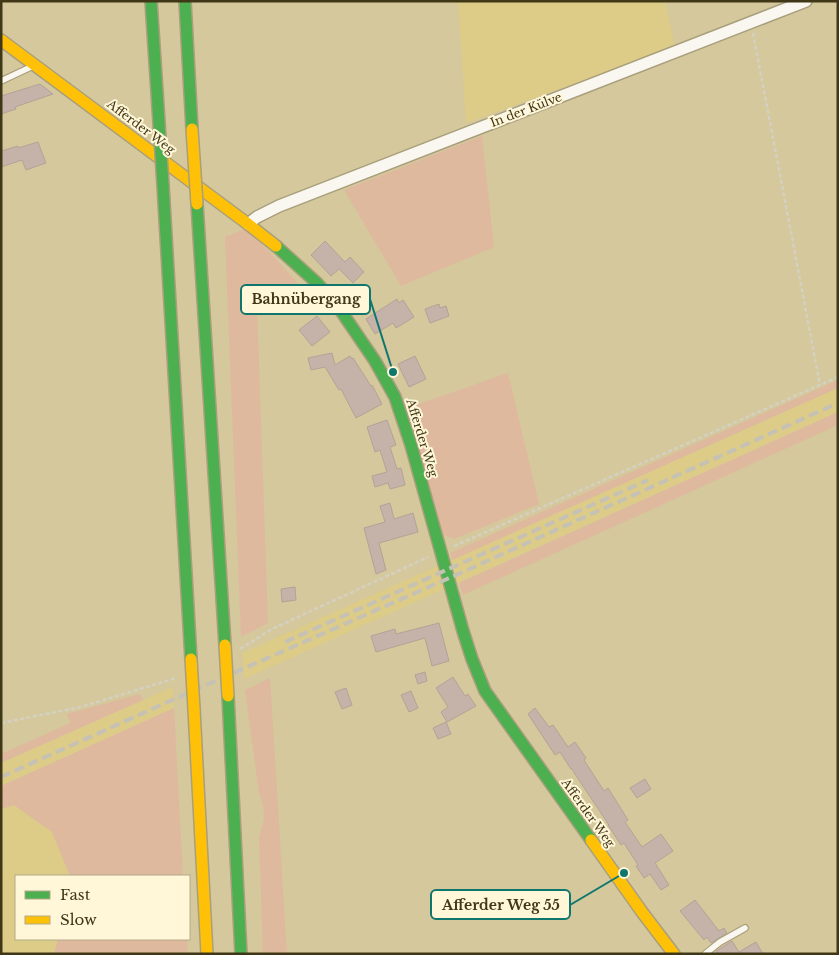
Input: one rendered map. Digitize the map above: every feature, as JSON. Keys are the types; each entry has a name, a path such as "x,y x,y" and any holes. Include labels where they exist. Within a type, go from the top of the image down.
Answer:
{"main road":[{"path":"151,1 192,659 207,954"},
{"path":"185,1 228,696 241,954"},
{"name":"Afferder Weg","path":"1,40 248,224 282,251 317,283 339,308 384,376 402,418 472,659 485,691 674,954"}],"street":[{"name":"In der Külve","path":"248,224 257,217 279,206 806,1"}],"lane":[{"path":"1,81 35,65"},
{"path":"705,954 720,942 745,928"}],"path":[{"path":"752,22 820,385"},
{"path":"440,552 838,377"},
{"path":"1,723 29,718"}],"shaded area":[{"path":"458,1 665,1 675,47 466,123"},
{"path":"482,136 494,247 401,286 344,190"},
{"path":"247,228 298,283 257,306 268,623 241,637 225,237"},
{"path":"508,373 539,504 454,539 443,535 407,408"},
{"path":"838,380 838,388 452,560 450,553"},
{"path":"838,388 838,412 244,679 242,653"},
{"path":"838,412 838,425 463,595 459,583"},
{"path":"270,678 287,954 263,954 259,837 264,811 259,793 245,690"},
{"path":"173,687 174,708 1,786 1,763"},
{"path":"140,694 143,700 1,763 1,754 70,723 67,714"},
{"path":"174,708 183,875 70,875 52,832 14,805 1,809 1,786"},
{"path":"14,805 52,832 70,875 15,875 15,940 58,940 54,954 1,954 1,809"},
{"path":"58,940 187,940 188,954 54,954"}],"building":[{"path":"40,84 53,94 15,107 16,109 1,114 1,96"},
{"path":"38,142 46,163 26,170 22,160 1,167 1,151"},
{"path":"325,241 345,262 350,257 364,272 353,283 339,269 331,276 311,255"},
{"path":"397,299 399,303 403,300 414,317 396,328 393,323 375,334 366,319"},
{"path":"439,304 440,308 446,306 449,316 430,323 425,309"},
{"path":"317,316 330,332 312,346 299,330"},
{"path":"332,353 335,365 350,356 353,358 372,385 382,404 356,418 341,389 339,390 325,367 311,370 308,358"},
{"path":"415,356 426,379 409,387 398,364"},
{"path":"387,420 396,445 390,447 397,469 401,468 405,485 390,489 388,483 375,487 372,476 387,472 380,450 375,452 367,427"},
{"path":"390,503 394,519 413,513 418,532 379,543 386,570 376,574 364,528 385,522 380,506"},
{"path":"295,587 296,600 282,602 281,589"},
{"path":"439,623 449,661 432,666 425,638 376,652 371,636 395,629 396,634"},
{"path":"425,672 427,681 418,684 415,675"},
{"path":"453,677 465,696 468,694 476,706 447,722 441,712 448,707 436,688"},
{"path":"346,688 352,705 342,709 335,692"},
{"path":"411,691 418,708 409,712 401,695"},
{"path":"535,708 549,727 553,725 568,747 575,742 604,791 608,788 628,820 625,822 642,847 661,834 673,851 655,863 669,885 661,890 650,874 644,878 624,843 621,845 560,752 555,755 528,714"},
{"path":"446,722 451,734 438,739 433,728"},
{"path":"645,779 651,789 637,798 630,788"},
{"path":"695,900 719,931 724,928 727,933 711,943 707,937 704,940 680,911"},
{"path":"732,941 739,952 756,942 763,954 717,954 716,951"}],"railway":[{"path":"1,777 838,403"},
{"path":"285,642 648,480"}],"traffic: fast":[{"path":"151,1 158,107"},
{"path":"185,1 192,129"},
{"path":"158,107 163,185"},
{"path":"163,185 191,659"},
{"path":"197,204 225,645"},
{"path":"276,246 317,283 339,308 375,361 395,397 411,445 463,631 485,691 591,840"},
{"path":"228,696 241,954"}],"traffic: slow":[{"path":"1,40 276,246"},
{"path":"192,129 197,204"},
{"path":"225,645 228,696"},
{"path":"191,659 194,709"},
{"path":"194,709 207,954"},
{"path":"591,840 674,954"}],"place":[{"name":"Bahnübergang","path":"393,372"},
{"name":"Afferder Weg 55","path":"624,873"}]}
